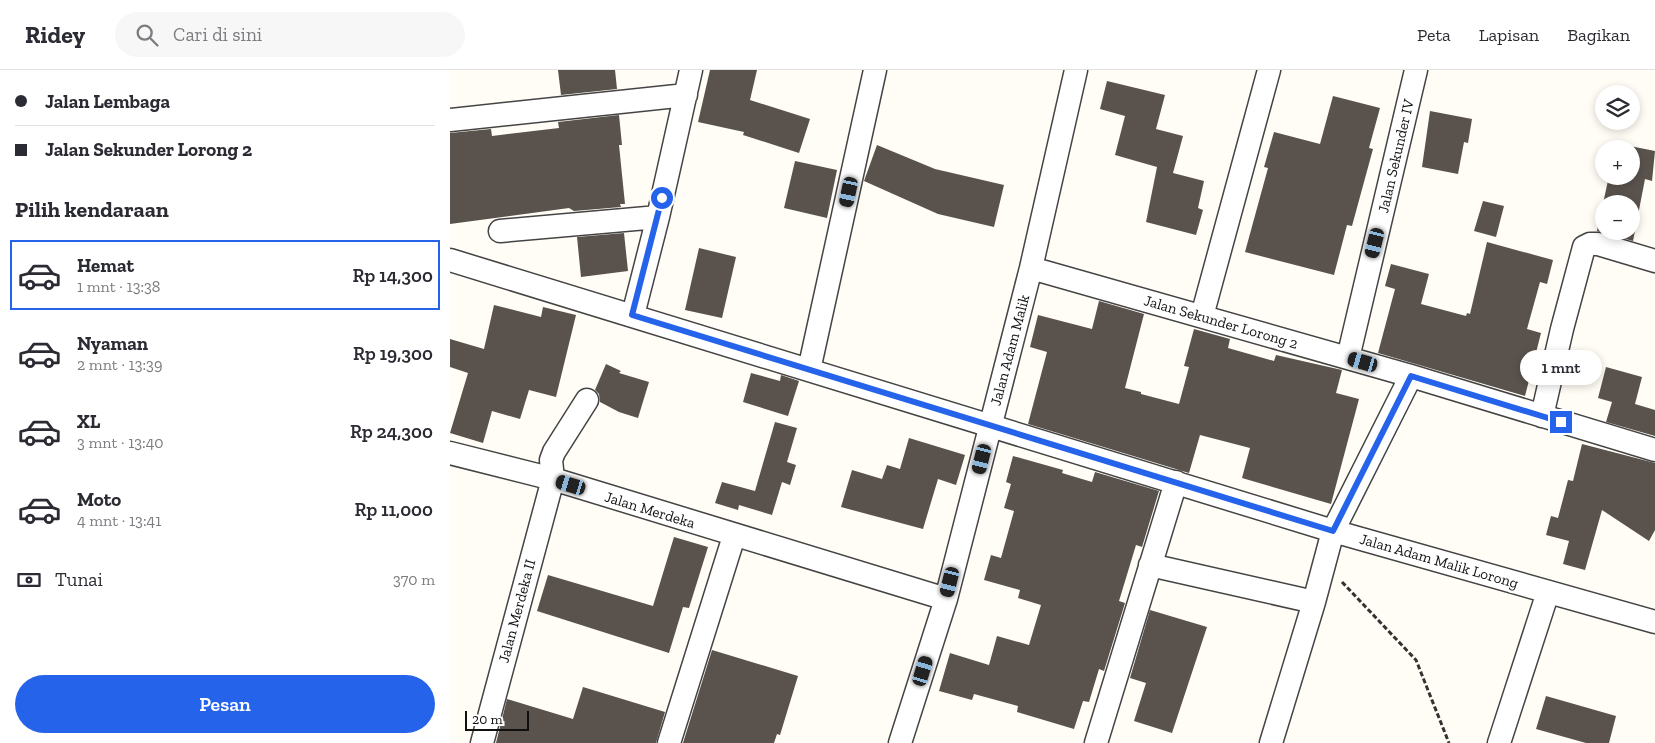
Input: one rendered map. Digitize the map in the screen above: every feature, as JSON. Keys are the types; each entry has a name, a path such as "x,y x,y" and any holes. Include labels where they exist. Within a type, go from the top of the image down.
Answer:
{"street":[{"path":"809,370 875,70"},
{"name":"Jalan Adam Malik","path":"900,743 946,599 1031,268 1076,70"},
{"path":"1202,316 1269,70"},
{"name":"Jalan Sekunder IV","path":"1348,358 1416,70"},
{"path":"632,315 658,217 690,71"},
{"path":"450,120 686,95"},
{"path":"500,232 658,217"},
{"path":"1542,416 1582,251 1588,244 1602,245 1655,261"},
{"name":"Jalan Adam Malik Lorong","path":"450,260 990,424 1333,531 1655,622"},
{"name":"Jalan Sekunder Lorong 2","path":"1031,268 1411,376 1655,450"},
{"path":"1271,743 1314,602 1333,531 1411,376"},
{"name":"Jalan Merdeka II","path":"482,743 553,480 551,460 554,452 587,400"},
{"name":"Jalan Merdeka","path":"450,453 553,480 946,599"},
{"path":"1096,743 1176,482"},
{"path":"669,743 734,536"},
{"path":"1150,565 1314,602"},
{"path":"1499,743 1548,592"}],"path":[{"path":"1324,564 1416,660 1449,743"}],"building":[{"path":"558,70 615,70 617,89 561,95"},
{"path":"710,70 757,70 750,100 810,119 799,153 743,135 744,132 698,122"},
{"path":"1107,81 1165,95 1156,129 1183,136 1173,173 1204,181 1198,208 1203,210 1196,235 1146,222 1157,167 1115,155 1125,116 1100,109"},
{"path":"1333,96 1380,108 1369,148 1373,149 1352,226 1347,225 1334,275 1245,252 1268,168 1264,167 1274,132 1320,144"},
{"path":"1430,111 1472,119 1468,143 1464,142 1458,174 1422,167"},
{"path":"619,115 622,145 619,145 625,204 620,204 621,207 574,211 569,208 450,224 450,133 491,129 492,136 559,128 558,122"},
{"path":"877,145 935,169 1004,185 994,227 938,214 864,181"},
{"path":"1640,148 1655,151 1652,181 1645,179 1640,205 1640,195 1605,195 1607,185 1640,185"},
{"path":"795,161 837,170 827,218 784,208"},
{"path":"1483,201 1504,206 1496,237 1474,231"},
{"path":"624,233 628,271 581,277 577,237"},
{"path":"1487,242 1553,260 1547,284 1540,282 1527,329 1541,333 1525,396 1378,353 1395,289 1385,286 1391,264 1429,274 1421,304 1466,316 1467,313 1470,314"},
{"path":"699,248 736,257 722,318 685,310"},
{"path":"1099,301 1144,314 1125,388 1141,392 1141,394 1179,404 1189,367 1184,366 1194,329 1230,339 1228,348 1274,361 1276,355 1342,370 1336,393 1359,399 1331,504 1242,478 1250,448 1200,435 1189,473 1028,424 1047,352 1030,347 1038,315 1092,329"},
{"path":"494,305 541,317 543,307 576,315 556,397 529,390 520,419 492,411 483,443 450,433 468,373 450,367 450,339 484,349"},
{"path":"606,364 621,371 619,373 649,382 638,418 619,412 600,402 599,394 595,390"},
{"path":"1606,367 1642,377 1635,404 1655,410 1655,436 1606,422 1612,402 1598,398"},
{"path":"751,373 780,381 781,375 799,381 788,416 743,402"},
{"path":"775,422 797,428 787,462 796,465 790,485 782,482 772,515 739,505 738,510 715,503 722,482 755,491"},
{"path":"909,438 965,455 956,485 938,479 923,529 841,507 852,470 882,479 887,465 900,469"},
{"path":"1582,444 1655,463 1655,530 1649,541 1602,510 1585,570 1563,564 1569,541 1546,535 1551,516 1558,518 1568,480 1573,481"},
{"path":"1013,456 1063,470 1062,473 1092,482 1095,472 1159,491 1142,547 1136,545 1119,601 1125,603 1104,671 1099,669 1089,702 1083,701 1074,729 1017,712 1018,706 974,694 972,700 939,691 950,653 989,665 997,636 1029,645 1041,605 1018,598 1020,590 984,580 991,555 1001,558 1014,511 1004,508 1011,484 1006,482"},
{"path":"674,537 708,547 689,608 683,607 669,653 537,611 548,575 653,606"},
{"path":"1150,610 1207,627 1172,733 1134,721 1146,683 1130,678"},
{"path":"712,650 798,676 780,735 777,734 774,743 683,743"},
{"path":"583,687 665,712 656,743 496,743 507,699 573,719"},
{"path":"1546,696 1616,716 1609,743 1586,743 1536,729"}],"route":[{"path":"662,198 632,315 1333,531 1411,376 1561,422"}]}
